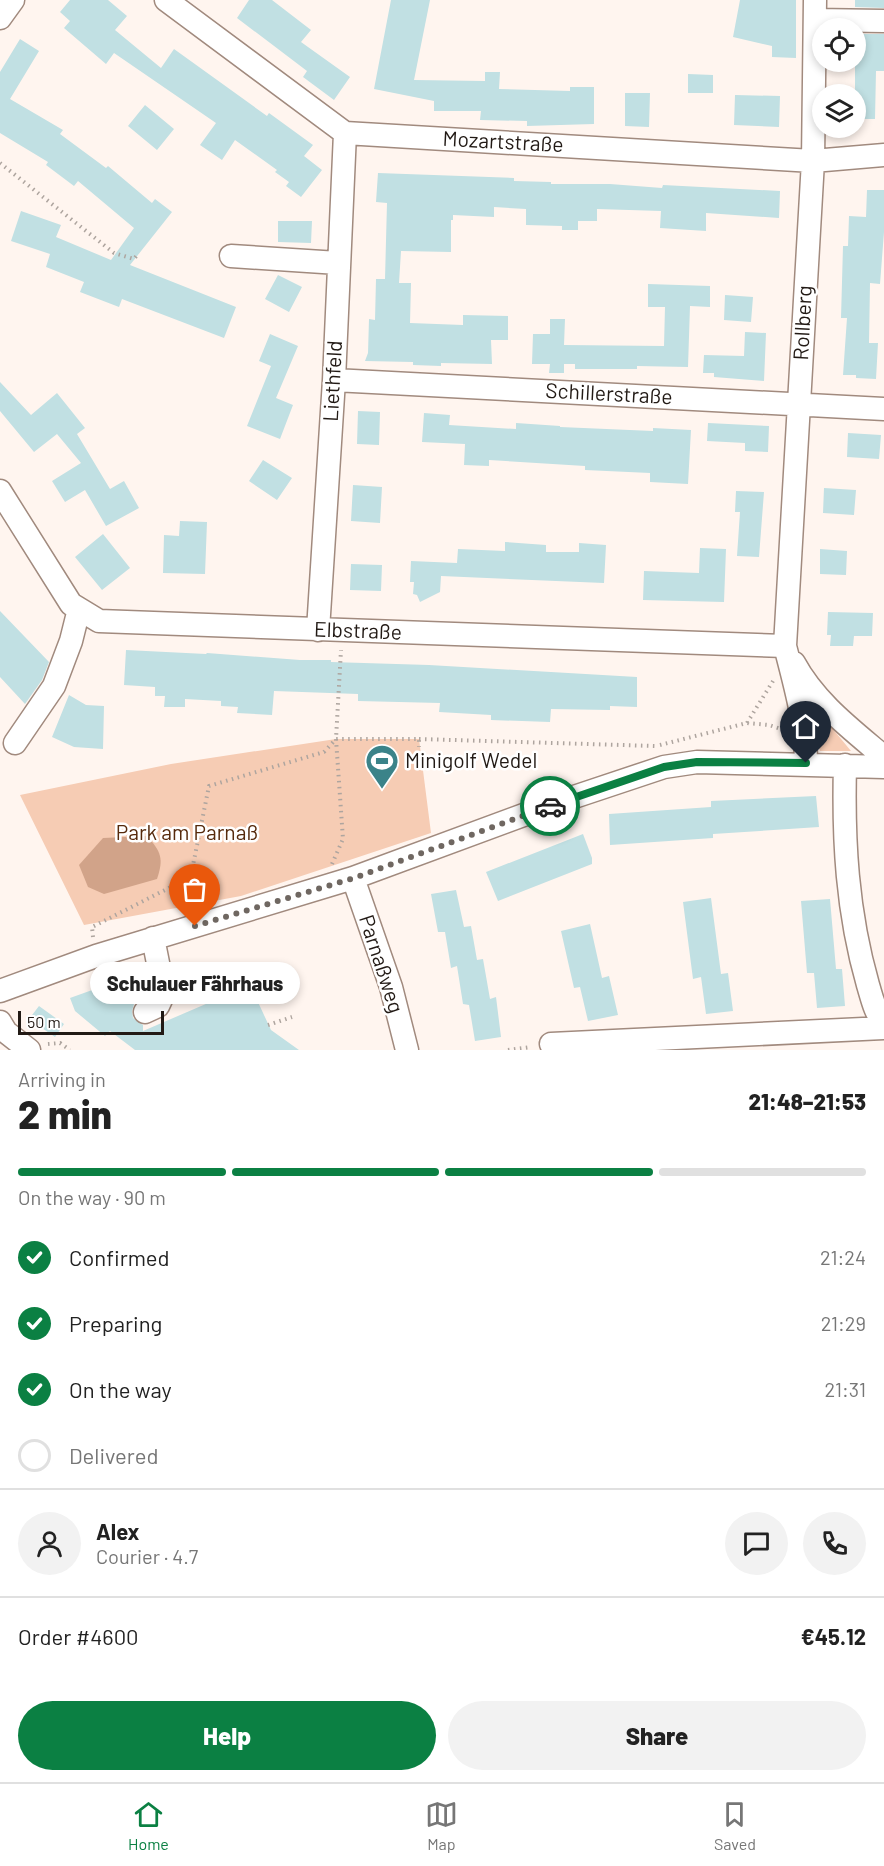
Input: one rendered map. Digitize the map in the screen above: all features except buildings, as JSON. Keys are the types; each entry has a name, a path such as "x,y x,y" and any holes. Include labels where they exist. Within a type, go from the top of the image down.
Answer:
{"street":[{"path":"0,18 13,0"},
{"path":"166,0 345,133"},
{"path":"815,10 884,9"},
{"path":"815,10 884,21"},
{"name":"Rollberg","path":"785,646 813,160 815,10"},
{"name":"Mozartstraße","path":"345,133 813,160 884,155"},
{"name":"Liethfeld","path":"318,630 345,133"},
{"path":"231,256 338,263"},
{"name":"Schillerstraße","path":"333,380 884,409"},
{"name":"Elbstraße","path":"0,490 71,604 99,621 785,646"},
{"path":"15,743 54,686 71,642 79,609"},
{"path":"785,646 802,679 847,727 884,757"},
{"path":"785,646 802,714 806,737 806,763"},
{"path":"0,991 96,956 354,878 556,803 664,767 697,762 806,763 884,767"},
{"path":"845,765 846,870 853,925 875,1007 884,1023"},
{"name":"Parnaßweg","path":"354,878 391,987 407,1050"},
{"path":"145,1012 158,1006 164,993 153,938"},
{"path":"0,1022 6,1032 29,1050"},
{"path":"551,1044 884,1028"}],"path":[{"path":"0,163 114,253 134,259 138,254"},
{"path":"331,862 343,839 336,739 342,631"},
{"path":"747,723 774,680"},
{"path":"96,956 92,927 169,888 192,866 209,786 324,752 336,739 656,746"},
{"path":"419,740 419,747"},
{"path":"268,1025 292,1017"}],"green space":[{"path":"806,703 818,711 851,751 820,751 809,720"},
{"name":"Park am Parnaß","path":"336,739 419,739 431,833 241,896 84,925 20,795 171,764"}],"shaded area":[{"path":"147,836 161,860 157,879 104,894 88,887 79,865 103,838"}],"way so far":[{"path":"195,926 313,892 550,806"}],"place":[{"name":"Minigolf Wedel","path":"382,790"},
{"name":"Schulauer Fährhaus","path":"195,926"}],"route":[{"path":"550,806 664,767 697,762 806,763"}]}
